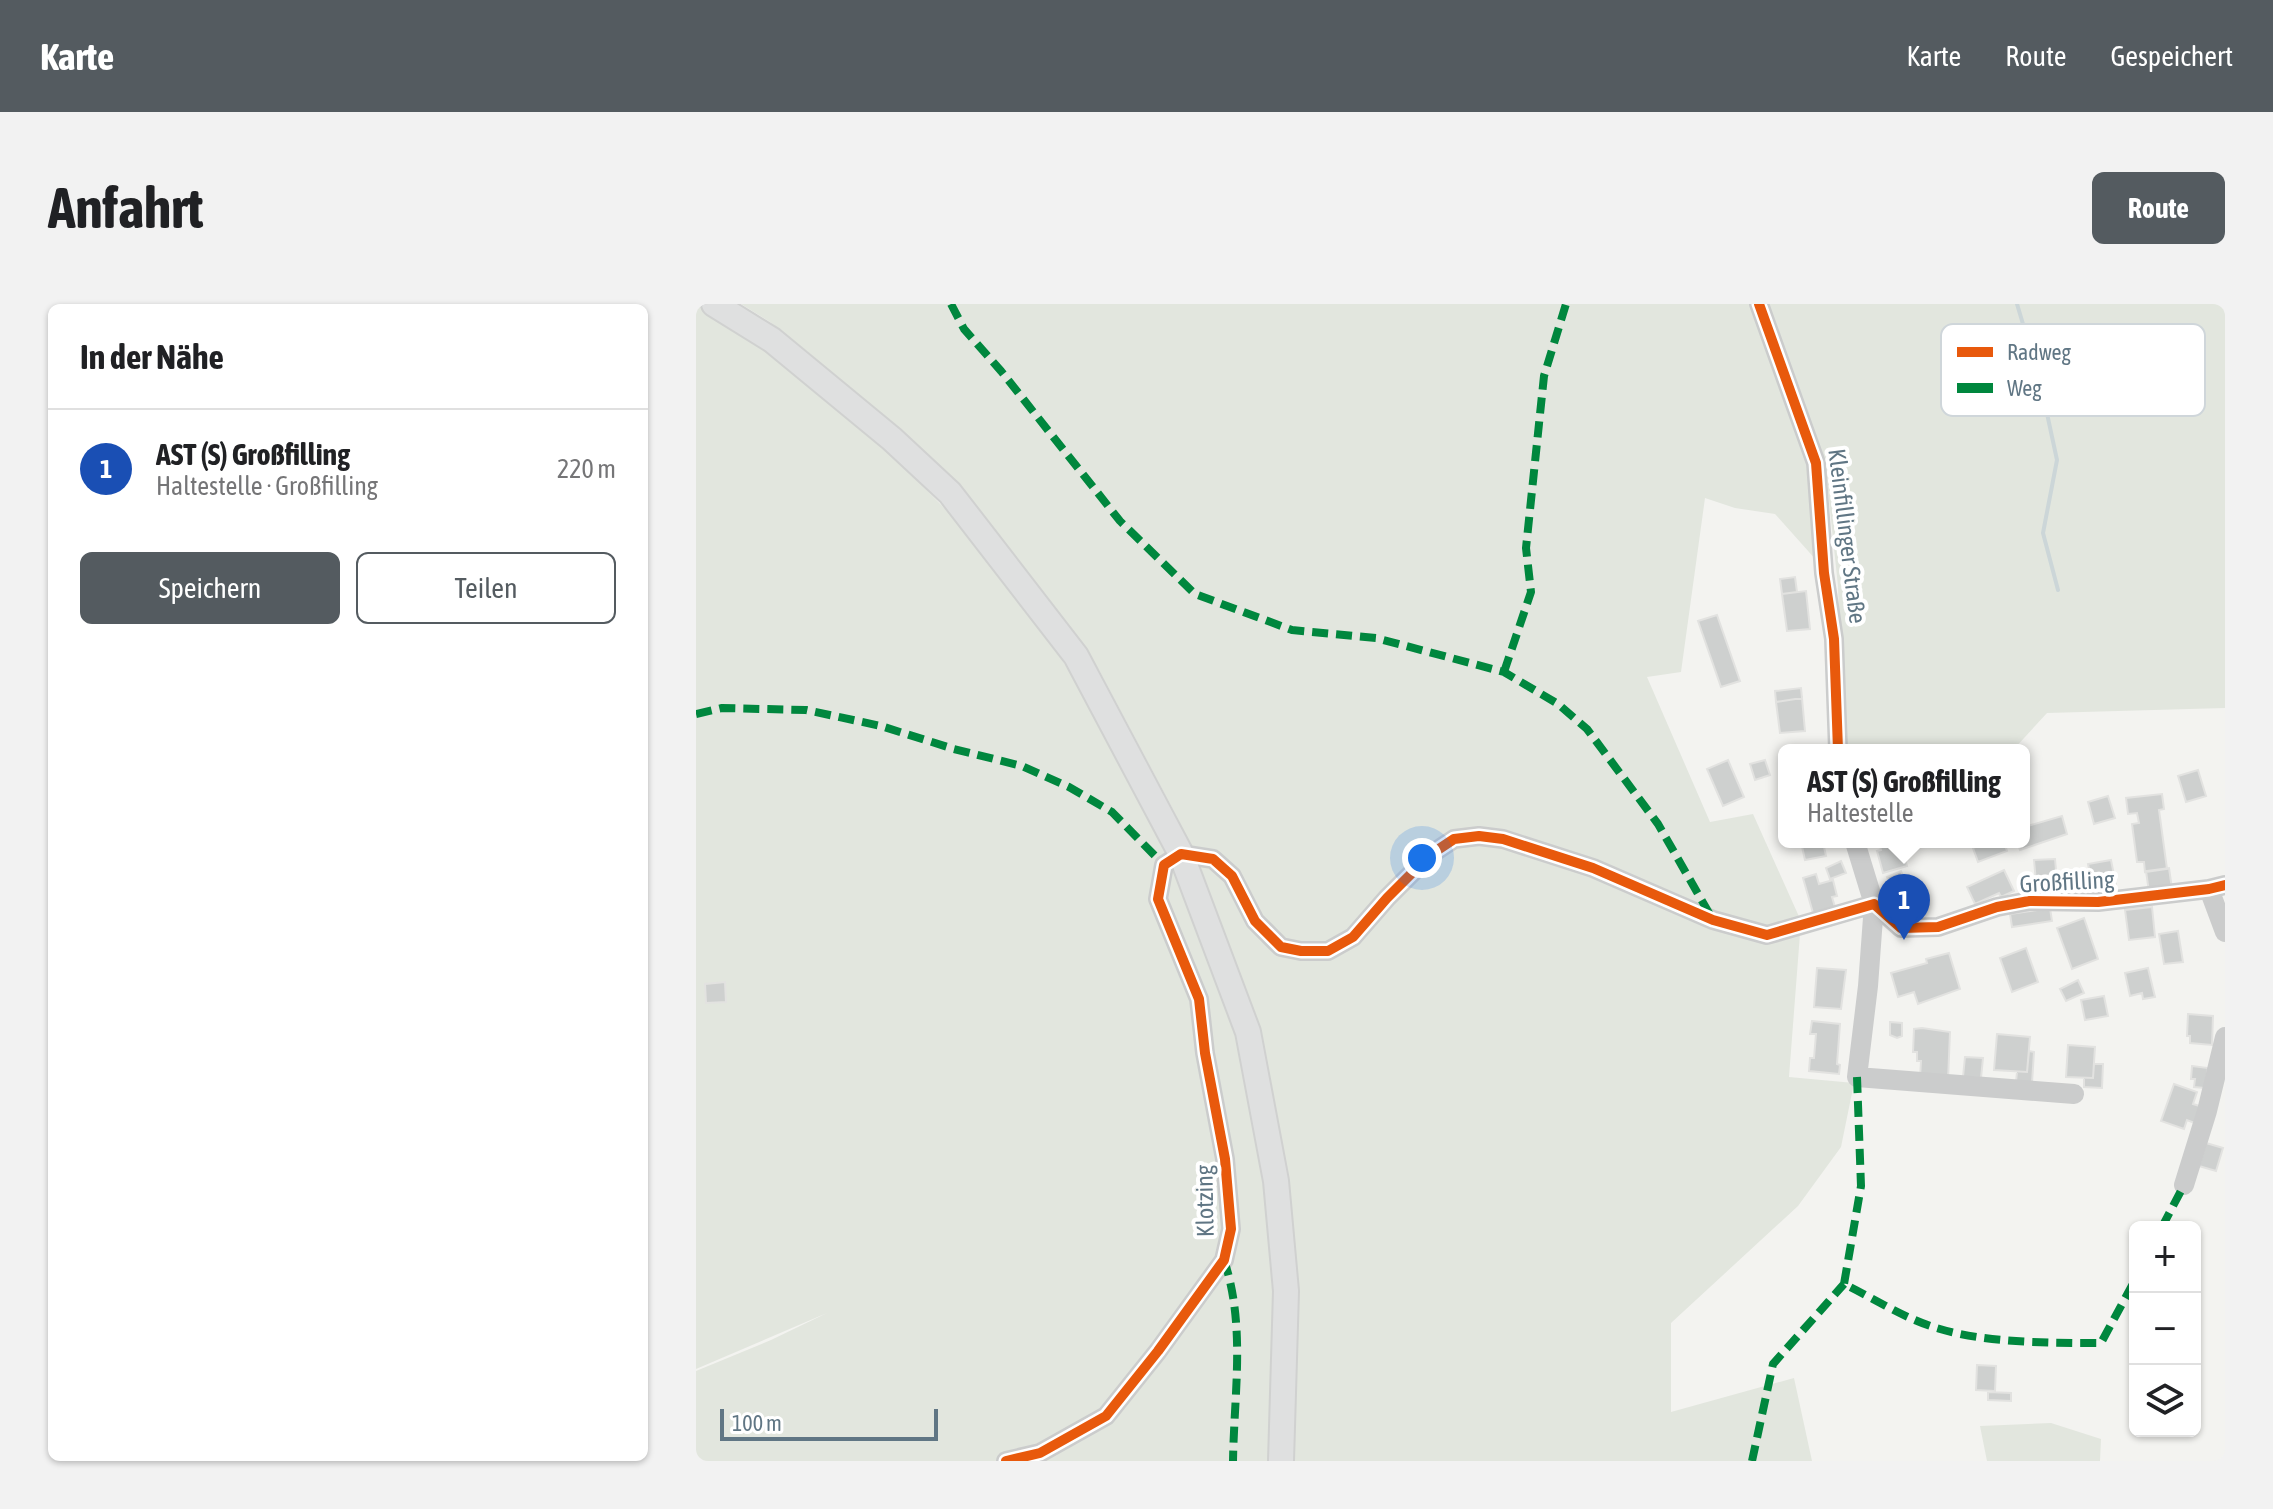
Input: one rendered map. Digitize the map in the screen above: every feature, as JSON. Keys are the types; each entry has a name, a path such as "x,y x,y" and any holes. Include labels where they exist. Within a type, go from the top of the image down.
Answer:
{"main road":[{"path":"714,304 772,340 892,439 950,493 1076,656 1181,854 1248,1032 1276,1181 1286,1291 1281,1461"}],"street":[{"name":"Kleinfillinger Straße","path":"1759,304 1816,463 1824,573 1834,639 1838,744"},
{"path":"1181,854 1213,859 1232,876 1255,921 1281,947 1301,951 1328,951 1353,937 1430,855 1454,839 1479,836 1503,839 1593,868 1713,920 1767,935 1874,904"},
{"path":"1857,848 1874,904 1857,1077 2074,1094"},
{"name":"Klotzing","path":"1006,1461 1040,1453 1106,1416 1224,1260 1231,1229 1225,1159 1205,1053 1199,999 1158,899 1164,865 1181,854"},
{"name":"Großfilling","path":"1874,904 1901,928 1938,927 1997,907 2029,901 2098,902 2217,887 2225,932"},
{"path":"2184,1185 2207,1111 2225,1037"}],"shaded area":[{"path":"696,304 785,362 898,461 957,521 1029,610 1081,689 1189,889 1234,1021 1265,1190 1273,1300 1268,1461 696,1461 696,1371 827,1313 696,1369"},
{"path":"741,304 1755,304 1809,458 1817,561 1775,514 1735,508 1705,498 1681,672 1647,677 1710,822 1753,814 1801,921 1789,1077 1854,1083 1841,1147 1798,1206 1671,1323 1671,1412 1794,1378 1812,1461 1288,1461 1253,1011 1215,907 1178,819 1099,670 1050,602 948,475 808,352"},
{"path":"1761,304 2225,304 2225,708 2047,713 2019,744 1843,744 1838,586 1826,472"},
{"path":"2051,1423 2101,1439 2100,1461 1987,1461 1980,1426"}],"building":[{"path":"1795,577 1797,592 1782,594 1780,579"},
{"path":"1806,591 1810,629 1787,631 1782,594"},
{"path":"1717,615 1740,681 1721,687 1698,621"},
{"path":"1801,688 1802,698 1776,702 1775,691"},
{"path":"1802,698 1805,731 1780,733 1776,702"},
{"path":"1728,760 1744,797 1723,806 1707,769"},
{"path":"1765,760 1770,775 1755,780 1750,764"},
{"path":"2198,770 2206,796 2186,802 2178,776"},
{"path":"2162,794 2164,809 2159,810 2167,869 2145,872 2144,862 2137,862 2132,824 2139,823 2137,813 2128,814 2126,798"},
{"path":"2108,796 2115,818 2094,824 2088,802"},
{"path":"2062,816 2067,834 2030,847 2030,825"},
{"path":"1802,848 1824,848 1826,856 1805,860"},
{"path":"1902,848 1907,866 1883,873 1877,851"},
{"path":"1973,848 2006,848 2007,851 1978,862"},
{"path":"2055,859 2057,881 2036,882 2034,860"},
{"path":"2111,860 2118,895 2095,899 2088,864"},
{"path":"1841,861 1846,873 1830,879 1826,868"},
{"path":"2169,868 2172,889 2149,892 2146,871"},
{"path":"2004,870 2014,891 2001,897 1999,893 1975,904 1967,887"},
{"path":"1901,871 1908,889 1894,895 1887,877"},
{"path":"1816,874 1819,884 1833,880 1837,896 1832,897 1835,907 1813,913 1803,878"},
{"path":"2152,907 2155,937 2129,940 2125,910"},
{"path":"2050,908 2052,921 2012,927 2010,914"},
{"path":"2084,918 2098,959 2072,969 2057,928"},
{"path":"2178,931 2183,962 2164,964 2159,934"},
{"path":"2026,948 2038,982 2012,992 2000,958"},
{"path":"1949,953 1960,989 1918,1004 1914,992 1898,997 1891,973"},
{"path":"1817,968 1846,970 1841,1009 1814,1007"},
{"path":"2148,968 2155,997 2143,999 2142,993 2130,996 2125,973"},
{"path":"2078,980 2084,993 2066,1001 2060,989"},
{"path":"725,982 726,1002 706,1003 705,984"},
{"path":"2104,996 2108,1016 2085,1020 2081,1000"},
{"path":"2188,1014 2213,1016 2212,1045 2190,1043 2190,1036 2187,1036"},
{"path":"1812,1021 1840,1024 1839,1074 1809,1071 1810,1058 1814,1058 1816,1034 1810,1034"},
{"path":"1890,1022 1902,1023 1902,1036 1897,1038 1890,1035"},
{"path":"1914,1029 1950,1032 1948,1080 1920,1078 1921,1061 1917,1061 1917,1052 1913,1052"},
{"path":"1997,1034 2030,1037 2027,1072 1994,1070"},
{"path":"2068,1045 2095,1047 2093,1078 2066,1077"},
{"path":"2029,1051 2034,1052 2032,1083 2016,1082 2017,1072 2027,1072"},
{"path":"1965,1057 1983,1058 1981,1078 1963,1077"},
{"path":"2094,1064 2103,1064 2102,1088 2084,1087 2084,1078 2093,1078"},
{"path":"2192,1066 2208,1068 2205,1088 2194,1087"},
{"path":"2174,1084 2197,1092 2193,1104 2203,1107 2197,1124 2187,1120 2184,1129 2161,1121"},
{"path":"2206,1143 2223,1148 2216,1171 2199,1166"},
{"path":"1977,1365 1996,1366 1995,1391 1976,1390"},
{"path":"1988,1392 2011,1393 2011,1401 1988,1400"}],"waterway":[{"path":"2017,304 2023,324"},
{"path":"2048,416 2057,460 2043,533 2058,590"}],"marked path":[{"path":"951,304 964,329 1120,521 1195,594 1292,630 1376,638 1504,672 1558,704 1587,729 1658,824 1713,920"},
{"path":"1504,672 1531,592 1526,548 1544,376 1566,304"},
{"path":"696,714 722,708 806,710 881,726 1022,766 1069,787 1112,812 1164,865"},
{"path":"1857,1077 1861,1186 1844,1284 1915,1320 1958,1334 2062,1343 2101,1343 2129,1291"},
{"path":"2165,1221 2184,1185"},
{"path":"1224,1260 1231,1285 1237,1335 1233,1461"},
{"path":"1752,1461 1773,1364 1844,1284"}],"cycle path":[{"path":"1759,304 1816,463 1824,573 1834,639 1838,744"},
{"path":"1006,1461 1040,1453 1106,1416 1224,1260 1231,1229 1225,1159 1205,1053 1199,999 1158,899 1164,865 1181,854 1213,859 1232,876 1255,921 1281,947 1301,951 1328,951 1353,937 1430,855 1454,839 1479,836 1503,839 1593,868 1713,920 1767,935 1874,904 1901,928 1938,927 1997,907 2029,901 2098,902 2225,885"}],"place":[{"name":"AST (S) Großfilling","path":"1904,940"}]}
